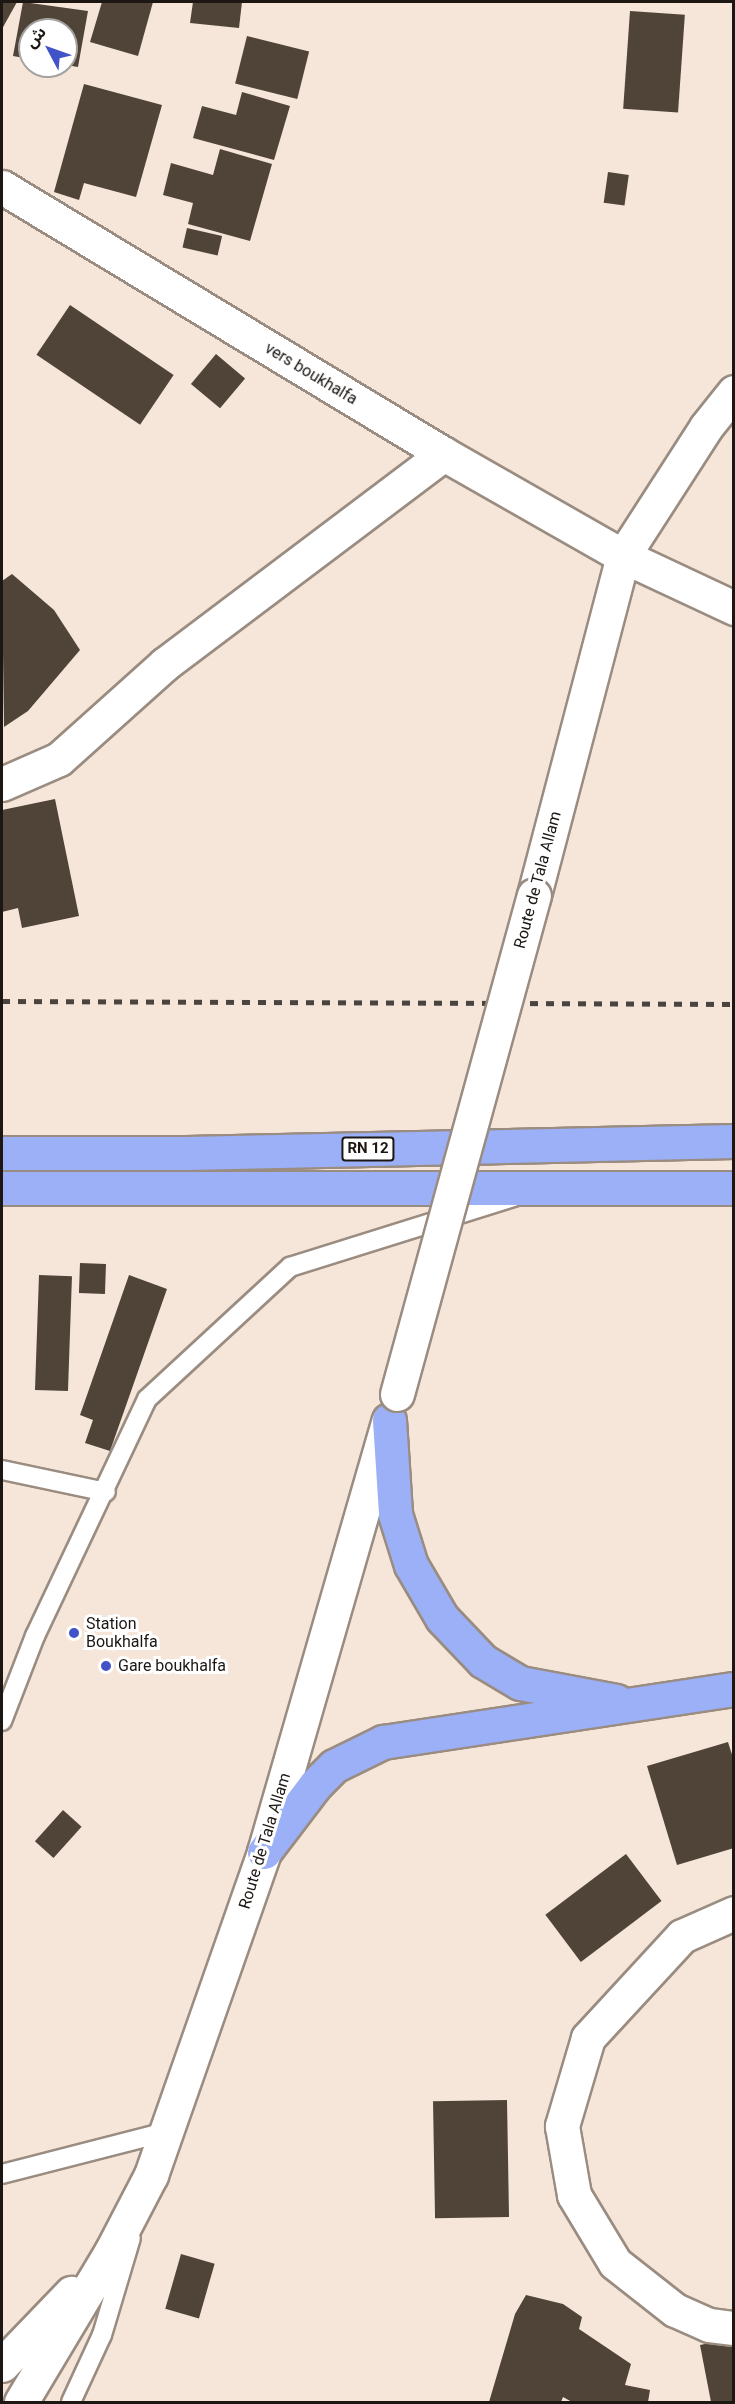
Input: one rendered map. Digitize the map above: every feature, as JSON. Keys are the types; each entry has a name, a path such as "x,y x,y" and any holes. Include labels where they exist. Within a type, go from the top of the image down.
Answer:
{"highway":[{"name":"RN 12","path":"2,1153 198,1153 734,1141"},
{"path":"2,1188 549,1186 734,1188"},
{"path":"393,1407 395,1514 411,1565 442,1618 483,1661 520,1683 642,1706"},
{"path":"264,1852 315,1785 357,1751 383,1742 642,1706 734,1689"}],"main road":[{"name":"vers boukhalfa","path":"2,187 444,454 623,556 734,608"},
{"name":"Route de Tala Allam","path":"112,2250 151,2175 264,1852 393,1407 534,895 623,556 706,427 734,392"},
{"path":"2,784 59,759 165,664 444,454"},
{"path":"734,1912 682,1936 588,2038 562,2126 574,2195 615,2263 675,2310 709,2325 734,2328"},
{"path":"2,2365 112,2250"},
{"path":"21,2403 112,2250"}],"lane":[{"path":"2,1721 35,1636 106,1492 147,1399 290,1268 549,1186"},
{"path":"2,1470 106,1492"},
{"path":"2,2174 166,2132"},
{"path":"71,2403 102,2335 151,2175"}],"building":[{"path":"2,2 17,2 2,29"},
{"path":"23,2 88,11 78,67 78,18 20,18"},
{"path":"102,2 153,2 138,56 90,42"},
{"path":"193,2 242,2 239,28 190,23"},
{"path":"630,11 685,15 678,113 623,109"},
{"path":"18,29 18,57 13,56"},
{"path":"247,36 309,51 297,99 235,84"},
{"path":"84,84 162,105 136,197 84,183 79,200 54,192"},
{"path":"242,92 290,106 274,160 193,138 202,106 236,115"},
{"path":"220,149 272,164 250,241 188,224 193,203 163,195 171,163 213,175"},
{"path":"608,172 629,175 624,206 604,203"},
{"path":"187,228 222,236 218,256 183,247"},
{"path":"70,305 174,375 140,425 36,355"},
{"path":"216,354 245,378 220,408 191,384"},
{"path":"12,574 54,610 80,650 28,711 4,727 2,581"},
{"path":"55,799 79,916 22,928 18,908 2,912 2,810"},
{"path":"80,1263 106,1264 105,1294 79,1293"},
{"path":"39,1275 72,1276 68,1391 35,1390"},
{"path":"129,1275 167,1289 110,1451 85,1443 93,1420 80,1415"},
{"path":"728,1742 734,1761 734,1848 677,1865 647,1766"},
{"path":"63,1810 82,1827 53,1858 35,1841"},
{"path":"626,1854 662,1901 581,1962 545,1915"},
{"path":"507,2100 509,2217 435,2218 433,2101"},
{"path":"181,2254 215,2264 199,2318 165,2309"},
{"path":"526,2295 563,2304 582,2317 579,2329 631,2364 625,2385 650,2390 648,2402 572,2402 563,2397 561,2402 489,2402 515,2314"},
{"path":"734,2338 734,2402 711,2402 700,2345"}],"railway":[{"path":"2,1001 734,1004"}],"place":[{"name":"Station Boukhalfa","path":"74,1633"},
{"name":"Gare boukhalfa","path":"106,1666"}]}
